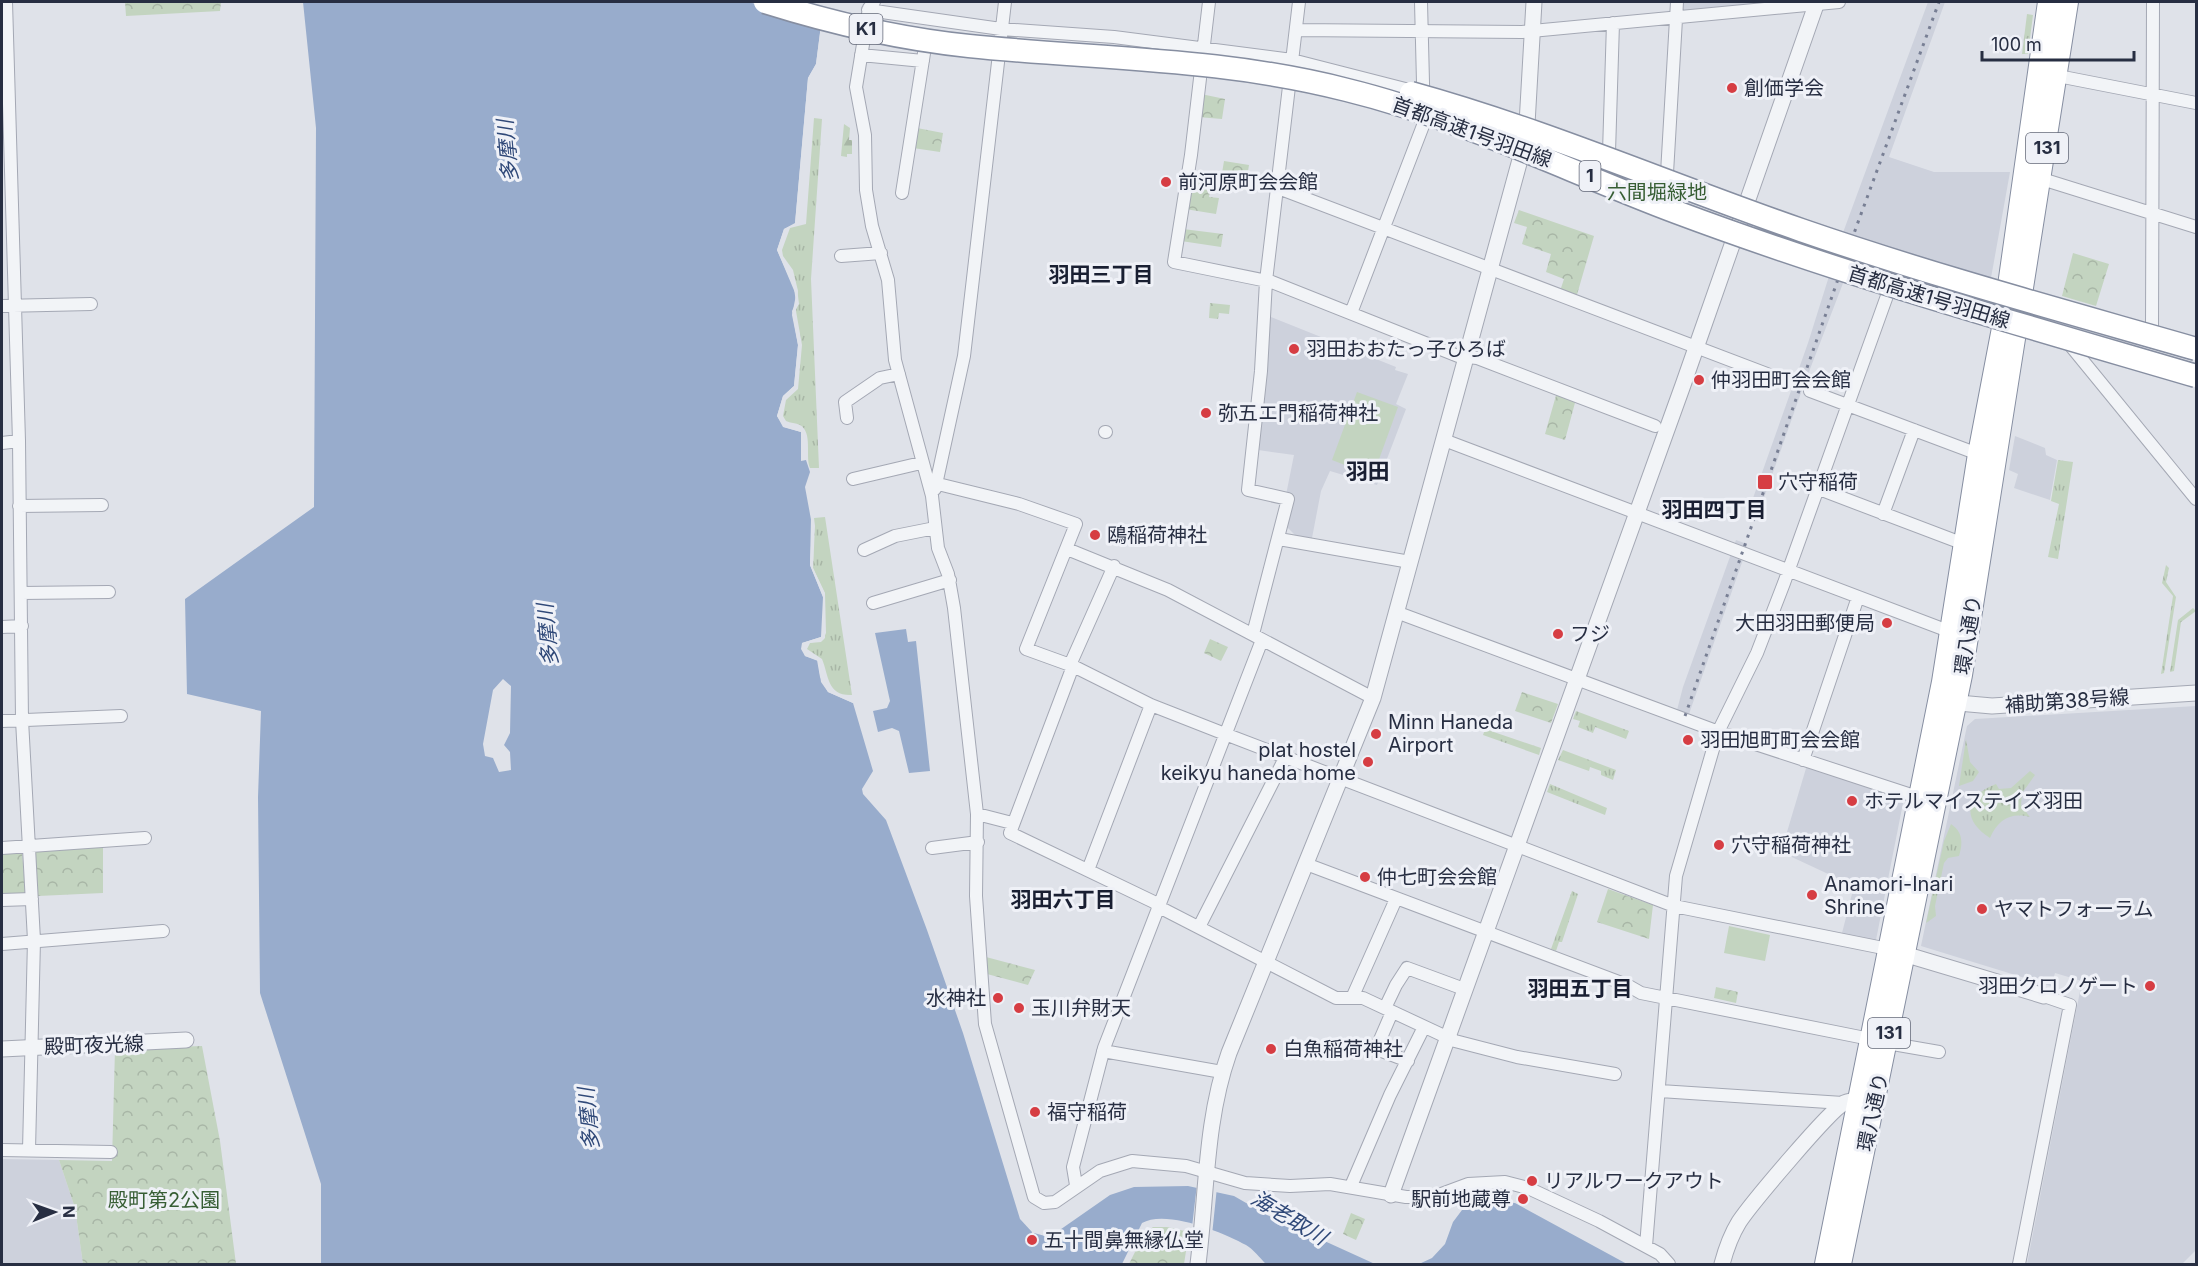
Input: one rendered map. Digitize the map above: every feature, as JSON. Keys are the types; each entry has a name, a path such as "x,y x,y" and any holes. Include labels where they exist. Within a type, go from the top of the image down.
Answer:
{"highway":[{"name":"K1","path":"765,2 872,31 970,39"},
{"name":"K1","path":"809,2 970,39"},
{"name":"環八通り","path":"1897,951 1919,796 1947,702 2010,330 2048,2"},
{"name":"環八通り","path":"2015,291 2042,179 2068,2"},
{"name":"首都高速1号羽田線","path":"970,39 1239,56 1304,66 1417,95 1553,149 1928,272 2196,349"},
{"name":"首都高速1号羽田線","path":"1553,149 1672,211 1798,256 1920,296 2196,378"},
{"path":"1553,149 1924,284"},
{"name":"環八通り","path":"1825,1264 1858,1102 1878,1041 1897,951 1939,786 1951,632 1978,454 2010,330"},
{"name":"環八通り","path":"1841,1264 1858,1102"}],"street":[{"path":"6,2 4,35 8,306 19,441 22,720 34,940 29,1150"},
{"path":"1005,2 964,356 935,490 935,528 938,548 950,580 977,814 976,896 988,1036 1031,1189 1037,1200 1048,1203 1060,1199 1076,1185 1105,1169 1129,1161 1161,1162 1245,1183 1351,1186 1391,1195 1433,1197 1468,1184 1506,1182 1528,1188 1646,1246 1669,1264"},
{"path":"1209,2 1191,155 1174,262 1266,281 1466,358 1477,358 1655,426"},
{"path":"1076,1185 1073,1167 1103,1051 1225,734 1258,637 1288,499 1248,490 1261,371 1266,281 1299,2"},
{"path":"1351,313 1424,123 1421,2"},
{"path":"1198,1264 1208,1175 1211,1120 1222,1072 1373,698 1521,156 1527,124 1534,2"},
{"path":"1667,173 1677,2"},
{"path":"1296,30 1533,31 1839,2"},
{"path":"2152,328 2153,2"},
{"path":"1391,1195 1697,347 1817,3"},
{"path":"935,490 921,463 899,374 891,329 888,280 872,226 866,190 866,135 856,87 862,39 871,6 1001,29 1114,37 1292,60 1423,93 1527,124 1667,173 1837,237"},
{"path":"1609,152 1613,23"},
{"path":"862,39 1290,84 1424,123 1521,156 1651,213 1888,293 2010,330 2196,378"},
{"path":"902,193 925,47"},
{"path":"861,55 923,61"},
{"path":"2058,76 2196,103"},
{"path":"2042,179 2196,227"},
{"path":"1278,188 1788,382"},
{"path":"1862,247 2196,341"},
{"path":"841,256 881,253"},
{"path":"1646,1246 1676,876 1719,732 1757,653 1789,571 1888,293"},
{"path":"8,306 91,304"},
{"path":"2070,345 2196,500"},
{"path":"847,418 846,402 880,378 899,374"},
{"path":"1810,391 1978,454"},
{"path":"1883,514 1914,430"},
{"path":"1444,440 1951,632"},
{"path":"2,443 19,441"},
{"path":"853,479 921,463"},
{"path":"1819,489 1964,544"},
{"path":"935,490 1019,504 1076,524 1026,648 1072,666 1151,705 1516,848 1674,906 1897,951 2070,1005 2019,1264"},
{"path":"20,506 102,505"},
{"path":"864,550 895,536 935,528"},
{"path":"1279,539 1410,562"},
{"path":"1066,549 1114,566 1258,637 1373,698"},
{"path":"1114,566 1072,666 1010,832 1158,905 1336,998 1363,998 1447,1038 1517,1057 1615,1074"},
{"path":"873,603 950,580"},
{"path":"21,593 109,592"},
{"path":"1803,760 1858,597"},
{"path":"1396,612 1575,680 1803,760 1919,796 1932,794 1939,786"},
{"path":"2,627 22,626"},
{"name":"補助第38号線","path":"1947,702 1992,706 2196,693"},
{"path":"1088,870 1151,705"},
{"path":"2,721 121,716"},
{"path":"1199,927 1285,758"},
{"path":"977,814 1012,823"},
{"path":"2,848 145,838"},
{"path":"932,848 978,842"},
{"path":"1306,864 1641,993 1939,1052"},
{"path":"2,900 32,899"},
{"path":"1352,998 1396,899"},
{"path":"2,944 163,931"},
{"path":"1408,1061 1376,1049 1407,968 1464,989"},
{"path":"1351,1186 1424,1027"},
{"name":"殿町夜光線","path":"2,1049 186,1040"},
{"path":"1103,1051 1222,1072"},
{"path":"1660,1091 1858,1102"},
{"path":"1722,1264 1729,1239 1740,1220 1858,1102"},
{"path":"2,1150 111,1152"}],"shaded area":[{"path":"1679,2 1812,2 1681,15"},
{"path":"1928,2 1945,2 1889,157 1934,172 2010,172 1991,278 1860,239 1802,390 1764,498 1759,519 1747,515 1808,343 1841,238"},
{"path":"1271,317 1396,367 1395,370 1408,374 1396,404 1406,409 1377,485 1330,471 1321,491 1312,538 1296,536 1287,527 1293,497 1286,495 1294,455 1258,450"},
{"path":"2015,436 2045,448 2046,455 2057,460 2050,500 2014,488 2018,474 2009,470"},
{"path":"1736,540 1747,544 1746,551 1689,714 1677,710 1683,687"},
{"name":"羽田クロノゲート","path":"2196,706 2196,1250 2182,1264 2027,1264 2082,981 2055,973 2051,986 1921,946 1967,726 1975,719"},
{"path":"1807,765 1904,798 1875,945 1841,937 1854,886 1781,852"},
{"path":"2,1159 59,1160 75,1208 83,1264 2,1264"}],"green space":[{"path":"125,2 221,2 220,11 126,16"},
{"path":"2027,14 2033,15 2028,54 2022,54"},
{"path":"1201,94 1225,99 1222,119 1198,117"},
{"path":"814,118 822,119 811,279 819,468 810,468 808,439 804,428 786,421 783,416 786,400 798,389 802,345 796,311 798,291 793,270 783,256 782,250 790,228 806,224"},
{"path":"844,124 850,128 849,140 852,140 852,154 847,154 847,157 841,156"},
{"path":"917,128 943,133 940,152 913,148"},
{"path":"1224,161 1249,165 1245,190 1231,188 1231,181 1221,179"},
{"path":"1190,181 1211,184 1209,197 1219,198 1216,214 1185,209"},
{"path":"1519,210 1594,236 1576,298 1560,291 1564,279 1546,272 1551,254 1522,244 1527,227 1514,223"},
{"path":"1183,229 1223,234 1221,247 1181,241"},
{"path":"2073,253 2109,264 2096,306 2062,296"},
{"path":"1210,303 1230,305 1229,314 1219,313 1218,319 1209,318"},
{"path":"1357,392 1398,407 1373,476 1332,460"},
{"path":"1557,392 1576,399 1565,440 1545,434"},
{"path":"2058,460 2073,462 2058,559 2048,557 2059,504 2051,501"},
{"path":"825,517 852,695 833,689 822,659 807,649 810,643 821,642 825,638 825,594 813,568 814,518"},
{"path":"2166,565 2169,568 2166,582 2176,597 2164,673 2161,674 2173,596 2162,583"},
{"path":"2193,608 2196,611 2181,622 2174,671 2170,672 2178,620"},
{"path":"1210,639 1228,647 1221,661 1204,653"},
{"path":"1522,692 1558,704 1551,723 1515,711"},
{"path":"1576,711 1629,731 1626,739 1595,727 1593,733 1578,727 1580,721 1573,719"},
{"path":"1485,729 1541,748 1539,755 1483,735"},
{"path":"1966,739 1970,762 1979,772 1973,781 1959,786"},
{"path":"1563,750 1616,770 1613,780 1601,775 1601,771 1590,767 1589,771 1558,760"},
{"path":"2030,771 2035,775 2022,793 2021,805 2030,817 2016,816 2005,819 1997,826 1990,838 1974,824 1970,808 1973,801 1986,789 1996,784 1999,789 2011,788"},
{"path":"1550,784 1607,808 1605,815 1547,792"},
{"path":"1951,824 1960,834 1959,856 1948,858 1944,863 1935,906 1936,916 1926,923 1944,841"},
{"path":"103,847 103,893 38,896 35,852"},
{"path":"22,852 26,898 2,899 2,853"},
{"path":"1608,889 1653,905 1649,939 1597,922"},
{"path":"1572,891 1578,894 1562,942 1559,942 1556,951 1551,949"},
{"path":"1729,926 1770,935 1765,961 1724,953"},
{"path":"986,957 1035,970 1028,985 987,974"},
{"path":"1716,987 1738,992 1736,1003 1714,998"},
{"name":"殿町第2公園","path":"202,1046 220,1141 236,1264 83,1264 75,1208 59,1160 112,1161 115,1049"},
{"path":"1351,1213 1365,1219 1356,1240 1343,1234"},
{"path":"1153,1227 1167,1227 1189,1232 1184,1264 1129,1264 1144,1234"}],"water":[{"name":"多摩川","path":"303,2 824,2 816,64 808,78 795,224 784,229 777,250 796,295 792,315 798,345 794,386 783,396 777,416 783,427 801,432 801,460 806,460 810,472 805,487 812,525 810,565 823,597 821,637 802,643 805,656 817,660 820,677 828,692 853,703 873,771 862,789 863,794 886,820 927,930 963,1033 1020,1219 1032,1232 1029,1242 1034,1242 1034,1233 1045,1236 1054,1234 1110,1195 1134,1187 1188,1186 1234,1196 1267,1215 1375,1264 1266,1264 1249,1247 1223,1234 1179,1220 1152,1219 1142,1223 1122,1264 321,1264 321,1184 260,993 258,797 261,711 187,694 185,599 314,507 316,128","holes":["503,679 511,686 510,733 504,745 510,752 511,770 499,772 493,758 485,756 483,744 493,690"]},
{"path":"906,629 908,642 916,641 930,771 909,773 899,731 892,728 878,732 873,711 887,708 890,701 875,633"},
{"path":"1492,1201 1515,1203 1627,1264 1419,1264 1432,1258 1445,1244 1453,1222 1462,1210"}],"pier":[{"path":"749,2 827,2 819,64 811,79 798,224 789,228 780,245 782,259 797,288 799,304 795,311 801,345 797,386 785,397 780,416 785,424 804,430 803,458 807,457 806,460 801,461 801,432 784,427 777,416 783,396 794,386 798,345 792,311 796,303 794,288 777,250 784,229 795,223 808,78 816,64 821,25"},
{"path":"811,518 814,518 815,526 813,568 825,593 826,633 823,640 809,643 804,649 806,653 820,659 826,685 835,693 853,700 853,703 828,692 821,682 818,661 805,656 801,649 802,643 821,637 823,633 823,597 810,565"},
{"path":"1197,1184 1217,1187 1212,1235 1192,1227"}],"railway":[{"path":"1685,716 1857,225 1939,2"}],"place":[{"name":"創価学会","path":"1732,88"},
{"name":"前河原町会会館","path":"1166,182"},
{"name":"羽田おおたっ子ひろば","path":"1294,349"},
{"name":"仲羽田町会会館","path":"1699,380"},
{"name":"弥五エ門稲荷神社","path":"1206,413"},
{"name":"穴守稲荷","path":"1765,482"},
{"name":"鴎稲荷神社","path":"1095,535"},
{"name":"大田羽田郵便局","path":"1887,623"},
{"name":"フジ","path":"1558,634"},
{"name":"Minn Haneda Airport","path":"1376,734"},
{"name":"羽田旭町町会会館","path":"1688,740"},
{"name":"plat hostel keikyu haneda home","path":"1368,762"},
{"name":"ホテルマイステイズ羽田","path":"1852,801"},
{"name":"穴守稲荷神社","path":"1719,845"},
{"name":"仲七町会会館","path":"1365,877"},
{"name":"Anamori-Inari Shrine","path":"1812,895"},
{"name":"ヤマトフォーラム","path":"1982,909"},
{"name":"羽田クロノゲート","path":"2150,986"},
{"name":"水神社","path":"998,998"},
{"name":"玉川弁財天","path":"1019,1008"},
{"name":"白魚稲荷神社","path":"1271,1049"},
{"name":"福守稲荷","path":"1035,1112"},
{"name":"リアルワークアウト","path":"1532,1181"},
{"name":"駅前地蔵尊","path":"1523,1199"},
{"name":"五十間鼻無縁仏堂","path":"1032,1240"}],"district":[{"name":"羽田三丁目","path":"1101,275"},
{"name":"羽田","path":"1368,471"},
{"name":"羽田四丁目","path":"1714,510"},
{"name":"羽田六丁目","path":"1063,900"},
{"name":"羽田五丁目","path":"1580,989"}],"park label":[{"name":"六間堀緑地","path":"1657,192"}],"water label":[{"name":"海老取川","path":"1289,1218"}]}
